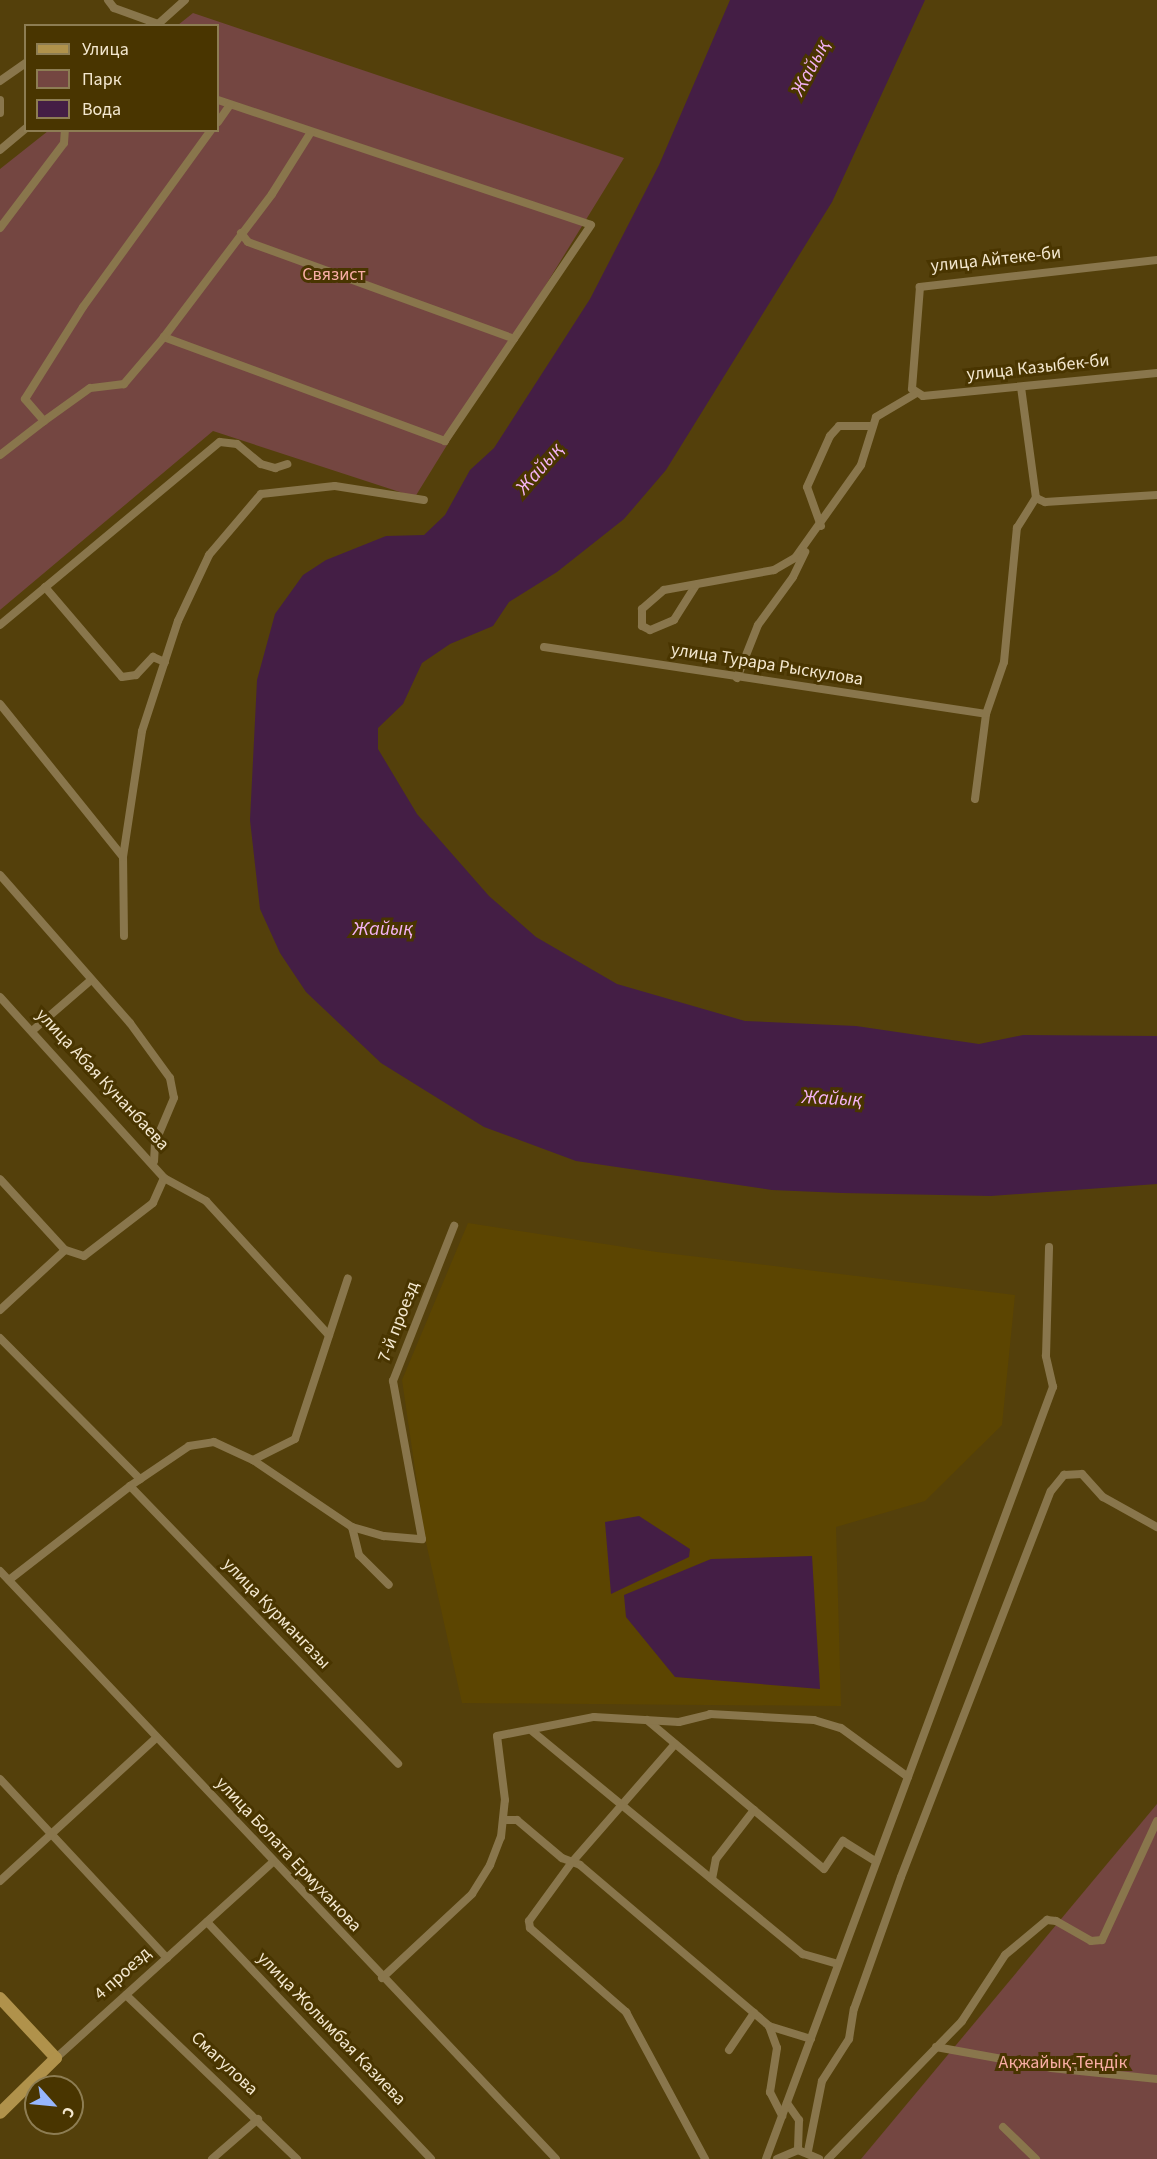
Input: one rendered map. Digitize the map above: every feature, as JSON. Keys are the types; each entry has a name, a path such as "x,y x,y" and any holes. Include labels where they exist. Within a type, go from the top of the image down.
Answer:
{"street":[{"path":"108,0 114,8 154,24"},
{"path":"158,24 185,0"},
{"path":"0,81 24,64"},
{"path":"0,100 0,113"},
{"path":"164,337 445,441 591,225 219,100"},
{"path":"219,121 230,105"},
{"path":"0,150 24,130"},
{"path":"0,228 64,142 64,132"},
{"path":"44,421 25,399 83,308 210,132"},
{"path":"0,455 90,388 124,384 164,337 241,233 311,132"},
{"path":"241,233 248,242 514,339"},
{"name":"улица Айтеке-би","path":"919,395 912,389 920,286 1157,260"},
{"name":"улица Казыбек-би","path":"872,426 883,409 919,395 1157,373"},
{"path":"975,800 986,714 1004,662 1017,528 1036,498 1021,387"},
{"path":"737,678 758,624 794,576 808,546 861,465 872,426 852,423 839,426 830,436 807,487 821,526"},
{"path":"0,625 220,442 237,444 261,464 275,468 287,464"},
{"path":"124,936 123,857 142,731 165,662 209,555 261,494 335,486 424,500"},
{"path":"1036,498 1045,502 1157,495"},
{"path":"696,585 674,620 650,630 642,626 638,620 646,602 664,590 696,585 721,576 774,570 808,546"},
{"path":"45,587 122,677 136,675 153,657 165,662"},
{"name":"улица Турара Рыскулова","path":"544,647 986,714"},
{"path":"0,704 123,857"},
{"path":"0,875 91,980 170,1078 174,1098 155,1143 154,1161"},
{"path":"32,1031 91,980"},
{"name":"улица Абая Кунанбаева","path":"0,997 154,1161 164,1178 153,1203 84,1256 65,1250"},
{"path":"164,1178 206,1202 329,1335"},
{"path":"0,1179 65,1250 0,1310"},
{"name":"7-й проезд","path":"352,1527 384,1536 422,1539 393,1381 454,1226"},
{"path":"766,2159 1053,1387 1046,1356 1048,1247"},
{"path":"253,1460 295,1439 348,1278"},
{"path":"0,1338 140,1479"},
{"path":"9,1580 130,1486 189,1446 214,1442 253,1460 352,1527 359,1555 389,1585"},
{"path":"808,2151 822,2081 849,2039 854,2008 901,1878 1051,1491 1064,1475 1082,1474 1104,1497 1157,1527"},
{"name":"улица Курмангазы","path":"130,1486 398,1764"},
{"name":"улица Болата Ермуханова","path":"0,1571 272,1863 556,2159"},
{"path":"382,1978 472,1894 490,1865 503,1820 505,1800 497,1736 532,1731 594,1717 679,1722 710,1714 814,1720 841,1728 908,1777"},
{"path":"646,1720 824,1869 843,1840 876,1862"},
{"path":"532,1731 803,1954 838,1964"},
{"path":"0,1881 156,1738"},
{"path":"675,1744 572,1862 532,1914 530,1928 626,2012 705,2159"},
{"path":"0,1779 166,1958"},
{"path":"712,1879 716,1859 754,1810"},
{"path":"503,1820 517,1820 572,1862 769,2026 811,2039"},
{"path":"828,2159 962,2020 1005,1955 1047,1920 1056,1921 1090,1941 1102,1940 1157,1821"},
{"name":"4 проезд","path":"0,2114 56,2058 272,1863"},
{"name":"улица Жолымбая Казиева","path":"207,1922 431,2159"},
{"name":"Смагулова","path":"126,1995 258,2119 297,2159"},
{"path":"0,1998 56,2058"},
{"path":"729,2050 754,2013"},
{"path":"769,2026 777,2048 770,2092 782,2116"},
{"path":"936,2047 1051,2068 1157,2079"},
{"path":"787,2103 799,2120 798,2150"},
{"path":"212,2159 258,2119"},
{"path":"1003,2127 1036,2159"},
{"path":"777,2159 798,2150 808,2151 819,2159"}],"shaded area":[{"path":"468,1223 657,1252 1015,1295 1002,1425 925,1501 836,1527 841,1706 462,1703 425,1538 402,1380"}],"green space":[{"name":"Связист","path":"193,13 624,158 415,497 213,431 0,610 0,169 47,132 219,132 219,24 179,24"},
{"name":"Ақжайық-Теңдік","path":"1157,1804 1157,2159 861,2159"}],"water":[{"name":"Жайық","path":"730,0 925,0 832,202 666,470 624,519 557,572 509,602 493,626 450,644 422,663 403,704 378,728 378,749 417,814 489,896 536,937 617,984 745,1021 856,1026 979,1044 1023,1035 1157,1036 1157,1184 991,1196 842,1193 772,1190 576,1161 484,1127 381,1063 306,992 280,953 260,909 250,820 257,680 275,614 303,575 326,560 386,536 424,535 445,515 470,470 494,448 590,299 659,165"},
{"path":"639,1516 690,1549 689,1557 611,1594 605,1522"},
{"path":"812,1556 820,1689 675,1677 626,1617 624,1595 711,1559"}]}
